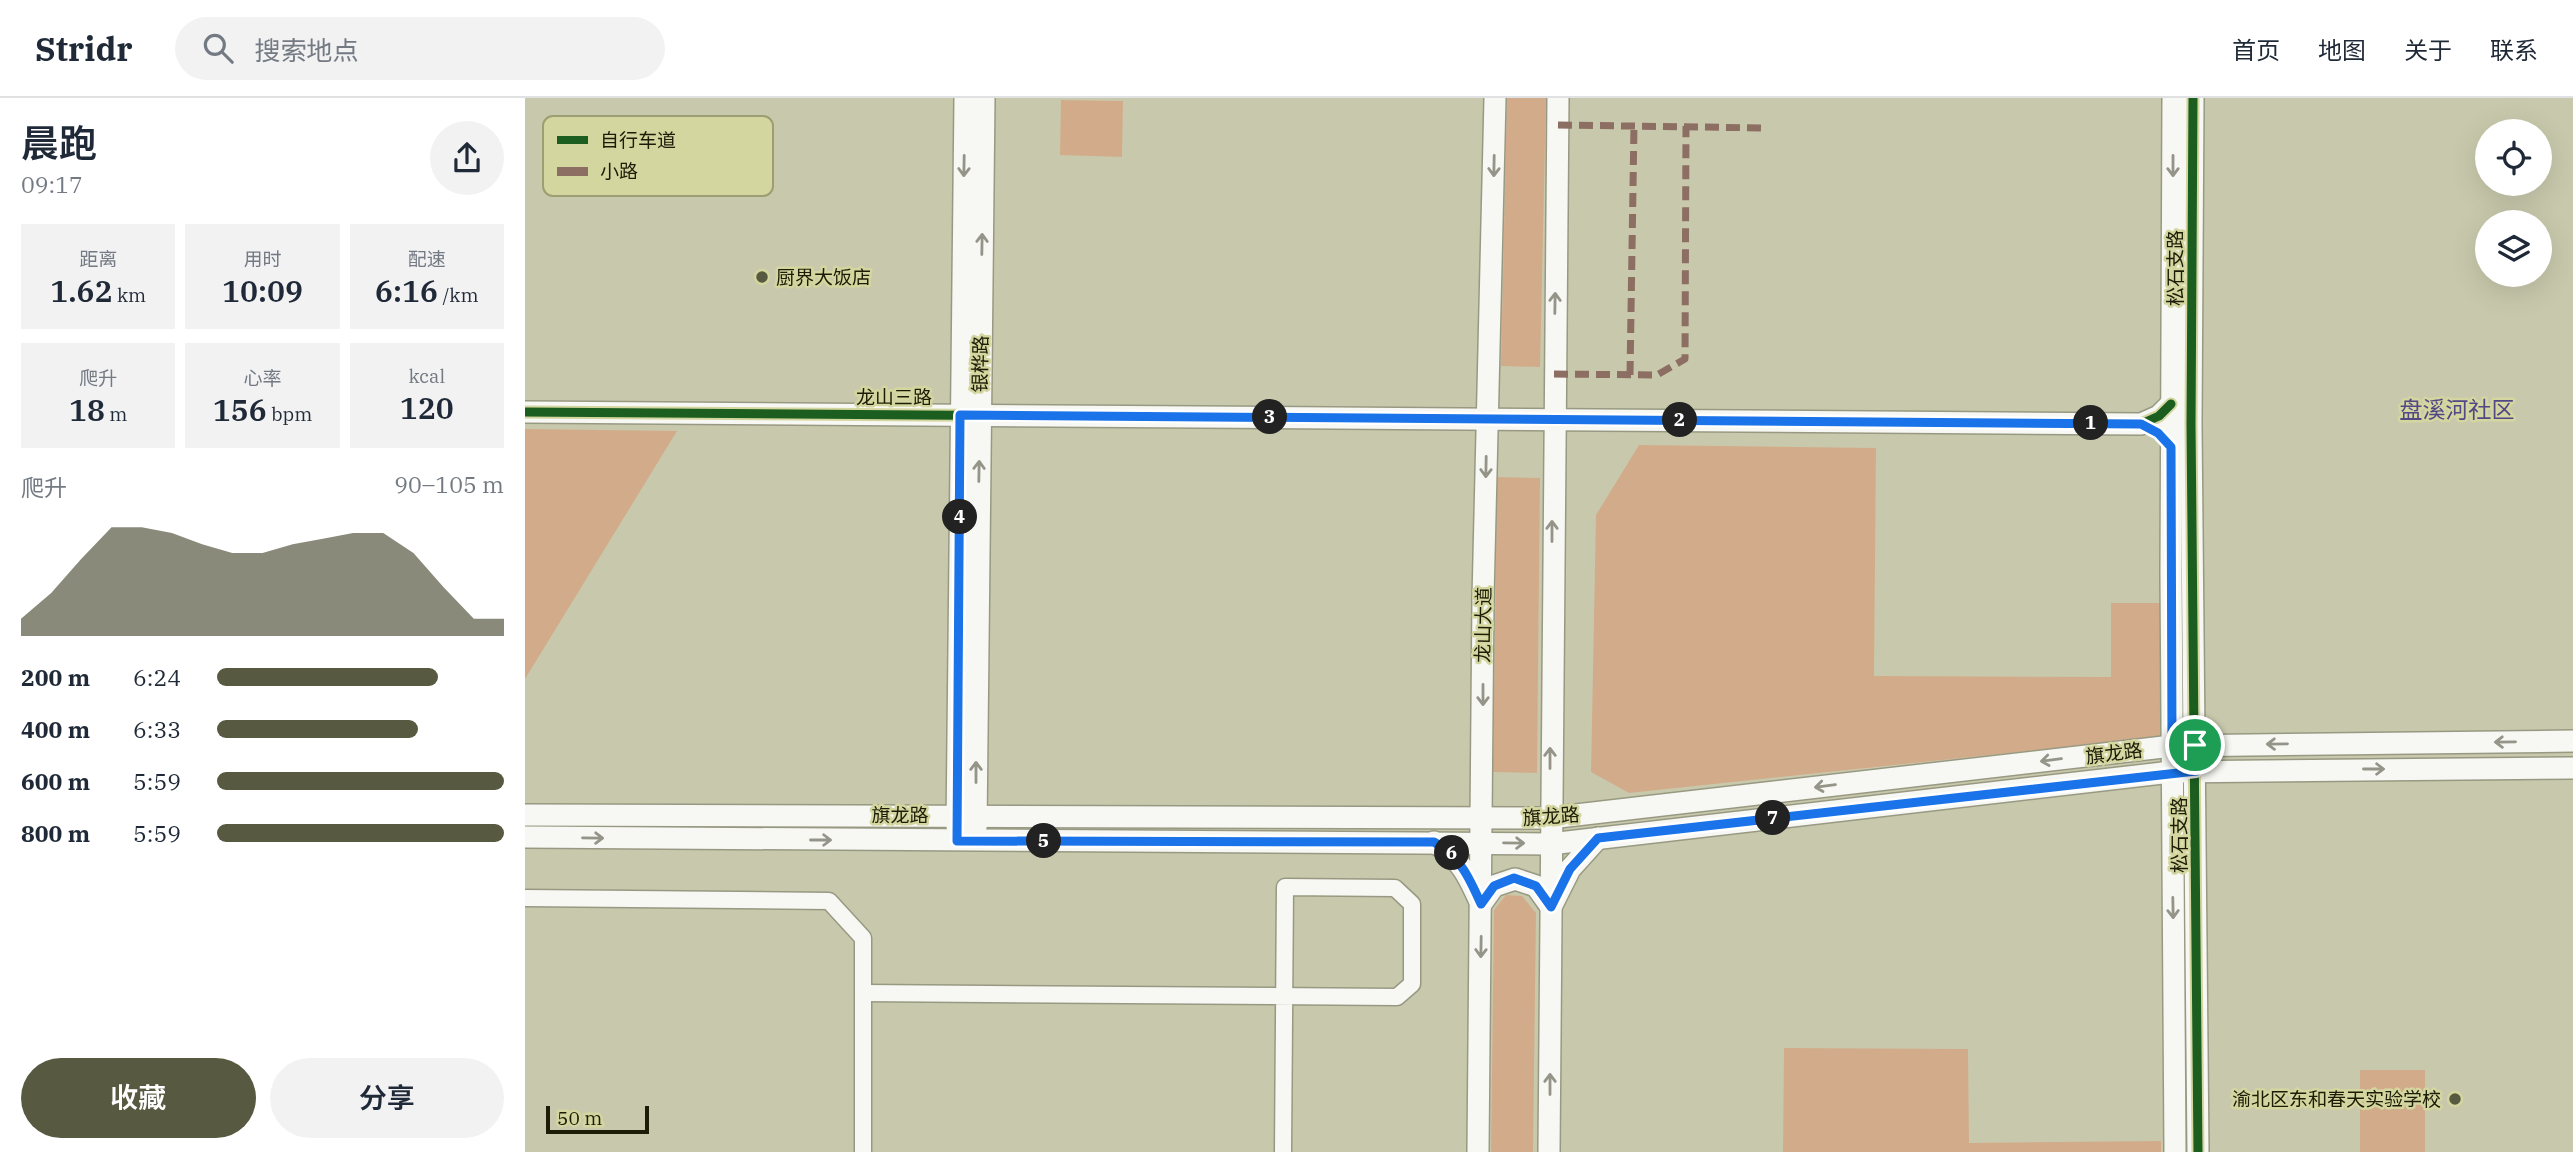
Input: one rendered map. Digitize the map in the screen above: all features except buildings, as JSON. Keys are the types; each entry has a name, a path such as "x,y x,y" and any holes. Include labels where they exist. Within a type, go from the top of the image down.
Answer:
{"main road":[{"name":"银桦路","path":"965,98 970,415 966,841"},
{"name":"银桦路","path":"970,415 984,98"},
{"name":"龙山大道","path":"1478,1152 1487,418 1495,98"},
{"path":"1549,1152 1553,419 1558,98"},
{"name":"松石支路","path":"2173,98 2171,772 2175,1152"},
{"name":"松石支路","path":"2193,98 2191,438 2198,1152"},
{"path":"2141,424 2159,416 2171,404"},
{"name":"龙山三路","path":"526,413 2141,424"},
{"path":"2141,424 2158,433 2171,447"},
{"name":"旗龙路","path":"525,815 967,815 1482,820 1550,818 2172,746 2573,741"},
{"path":"525,837 1550,844 2171,772 2573,768"},
{"path":"1551,907 1570,869 1598,838"},
{"path":"1434,842 1452,853 1466,871 1481,904 1494,886 1514,878 1536,886 1551,907"}],"street":[{"path":"864,993 1284,996 1397,998 1412,984 1412,904 1395,888 1285,887 1284,996 1283,1152"},
{"path":"525,898 829,901 863,939 863,1152"}],"shaded area":[{"path":"1507,98 1546,98 1540,367 1501,366"},
{"path":"1061,100 1123,101 1122,157 1060,155"},
{"path":"525,429 677,431 525,679"},
{"path":"1639,445 1876,448 1874,676 2111,677 2111,603 2161,603 2161,737 1629,793 1591,772 1596,515"},
{"path":"1497,477 1540,478 1537,773 1493,772"},
{"path":"1506,895 1522,896 1536,913 1533,1152 1491,1152 1494,910"},
{"path":"1784,1048 1968,1049 1969,1143 2161,1141 2161,1152 1783,1152"},
{"path":"2360,1070 2425,1070 2425,1152 2360,1152"}],"marked path":[{"path":"1558,125 1766,128"},
{"path":"1630,375 1634,125"},
{"path":"1554,374 1657,375 1685,359 1686,126"}],"cycle path":[{"path":"2193,98 2191,424 2198,1152"},
{"path":"525,412 2141,424 2159,416 2171,404"}],"place":[{"name":"厨界大饭店","path":"762,277"},
{"name":"渝北区东和春天实验学校","path":"2455,1099"}],"district":[{"name":"盘溪河社区","path":"2457,410"}],"route":[{"path":"960,415 2141,424 2158,433 2171,447 2172,746 2195,745 2196,771 1598,838 1570,869 1551,907 1536,886 1514,878 1494,886 1481,904 1466,871 1452,853 1434,842 957,841 960,415"}]}
